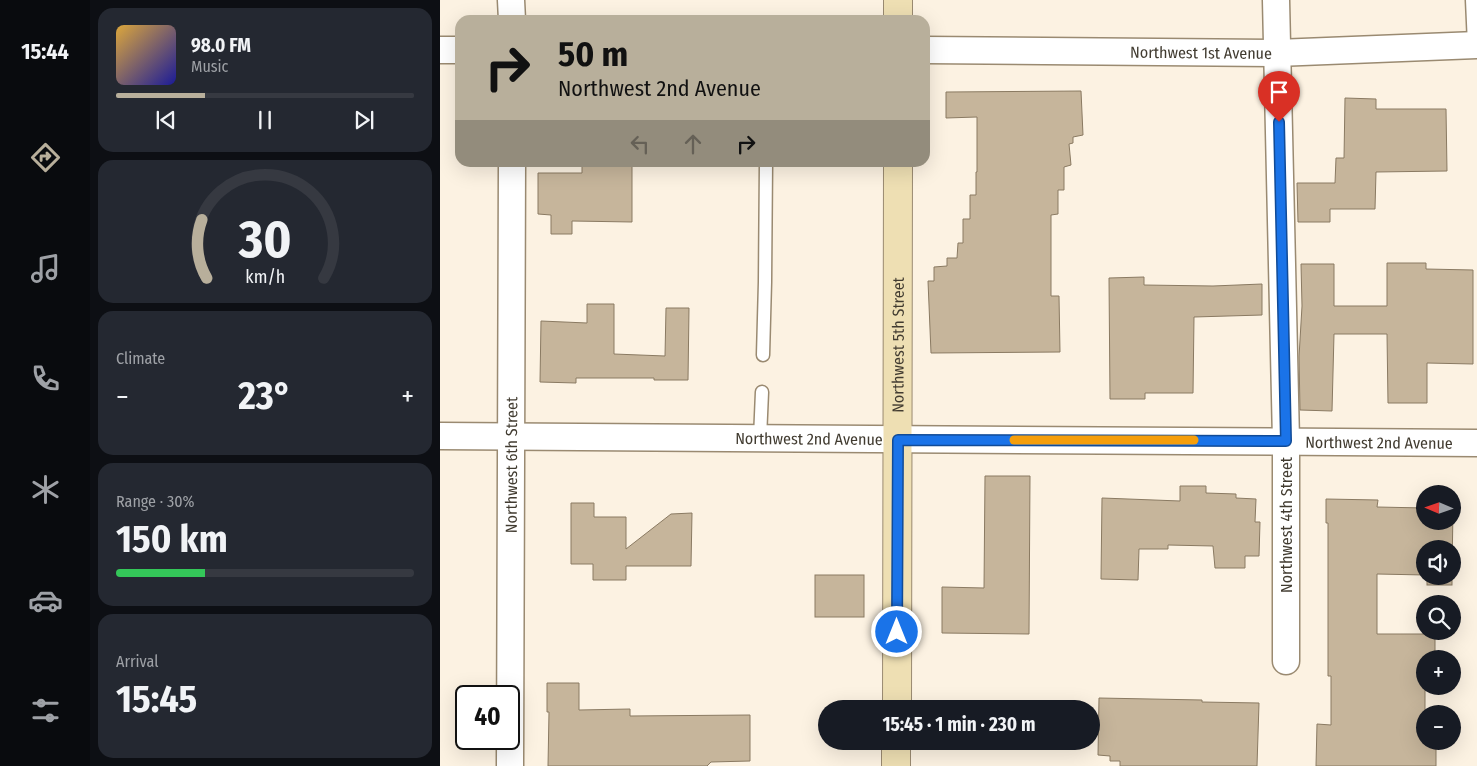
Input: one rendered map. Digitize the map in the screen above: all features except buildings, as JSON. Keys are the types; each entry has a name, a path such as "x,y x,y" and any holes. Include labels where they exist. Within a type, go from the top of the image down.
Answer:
{"street":[{"path":"512,0 512,15"},
{"path":"898,0 898,15"},
{"name":"Northwest 4th Street","path":"1276,0 1286,441 1286,661"},
{"name":"Northwest 1st Avenue","path":"930,50 1277,53 1475,45"},
{"path":"440,50 455,50"},
{"name":"Northwest 6th Street","path":"510,766 512,167"},
{"name":"Northwest 5th Street","path":"897,700 898,167"},
{"name":"Northwest 2nd Avenue","path":"440,436 1477,443"},
{"path":"896,750 896,766"}],"lane":[{"path":"1472,0 1475,45"},
{"path":"763,355 766,167"},
{"path":"760,438 762,392"}],"slow traffic":[{"path":"1014,440 1194,440"}],"route":[{"path":"897,632 898,440 1286,441 1279,122"}]}
